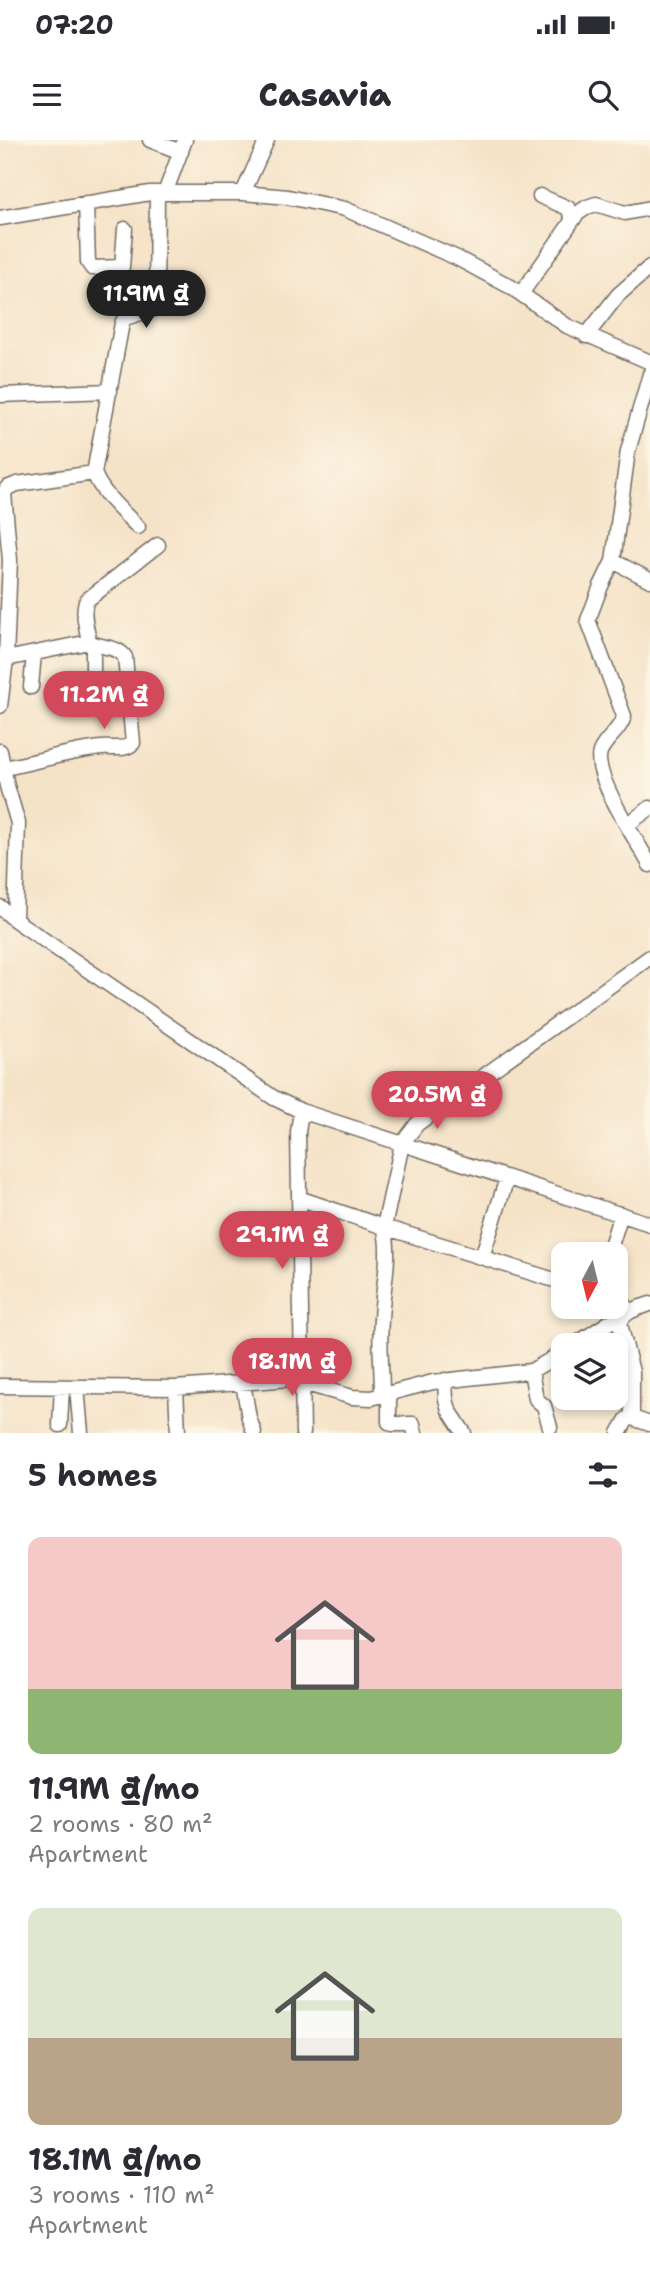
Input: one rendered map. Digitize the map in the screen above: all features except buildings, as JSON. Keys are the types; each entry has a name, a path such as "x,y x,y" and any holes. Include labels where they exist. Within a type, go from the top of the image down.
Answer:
{"street":[{"path":"138,527 101,487 94,473 123,320 154,309 156,305 161,193 183,146 150,140"},
{"path":"243,193 267,140"},
{"path":"0,218 161,193 243,193 288,197 345,209 457,258 521,294 567,326 650,362"},
{"path":"540,196 568,208 573,220"},
{"path":"86,203 88,262 92,268 122,267 125,229"},
{"path":"521,294 582,210 596,204 625,213 650,208"},
{"path":"586,336 618,295 650,267"},
{"path":"650,374 628,451 613,561 600,586 588,620 624,711 623,721 600,751 603,776 614,805 650,864"},
{"path":"0,395 110,391"},
{"path":"0,706 10,559 2,506 7,488 17,484 94,473"},
{"path":"93,671 85,603 158,545"},
{"path":"613,561 650,580"},
{"path":"3,660 91,643 118,650 125,657 133,743 127,748 101,748 61,754 4,768"},
{"path":"31,687 34,653"},
{"path":"0,751 18,823 15,920"},
{"path":"628,824 650,808"},
{"path":"0,906 15,920 274,1098 301,1111 650,1224"},
{"path":"415,1433 413,1424 389,1422 380,1336 387,1236 384,1227 402,1144 417,1124 650,957"},
{"path":"301,1111 298,1132 303,1433"},
{"path":"482,1257 507,1178"},
{"path":"299,1198 551,1279"},
{"path":"612,1242 621,1214"},
{"path":"628,1314 650,1304"},
{"path":"594,1333 614,1320"},
{"path":"623,1320 620,1329 632,1372 633,1417"},
{"path":"0,1386 176,1388 289,1379 352,1397 371,1398 445,1380 531,1371 551,1359"},
{"path":"531,1371 536,1399 544,1406 550,1427"},
{"path":"445,1380 449,1410 464,1433"},
{"path":"243,1383 254,1432"},
{"path":"60,1425 62,1387"},
{"path":"77,1387 81,1433"},
{"path":"176,1388 178,1433"},
{"path":"619,1433 627,1419 633,1417 650,1424"}]}
